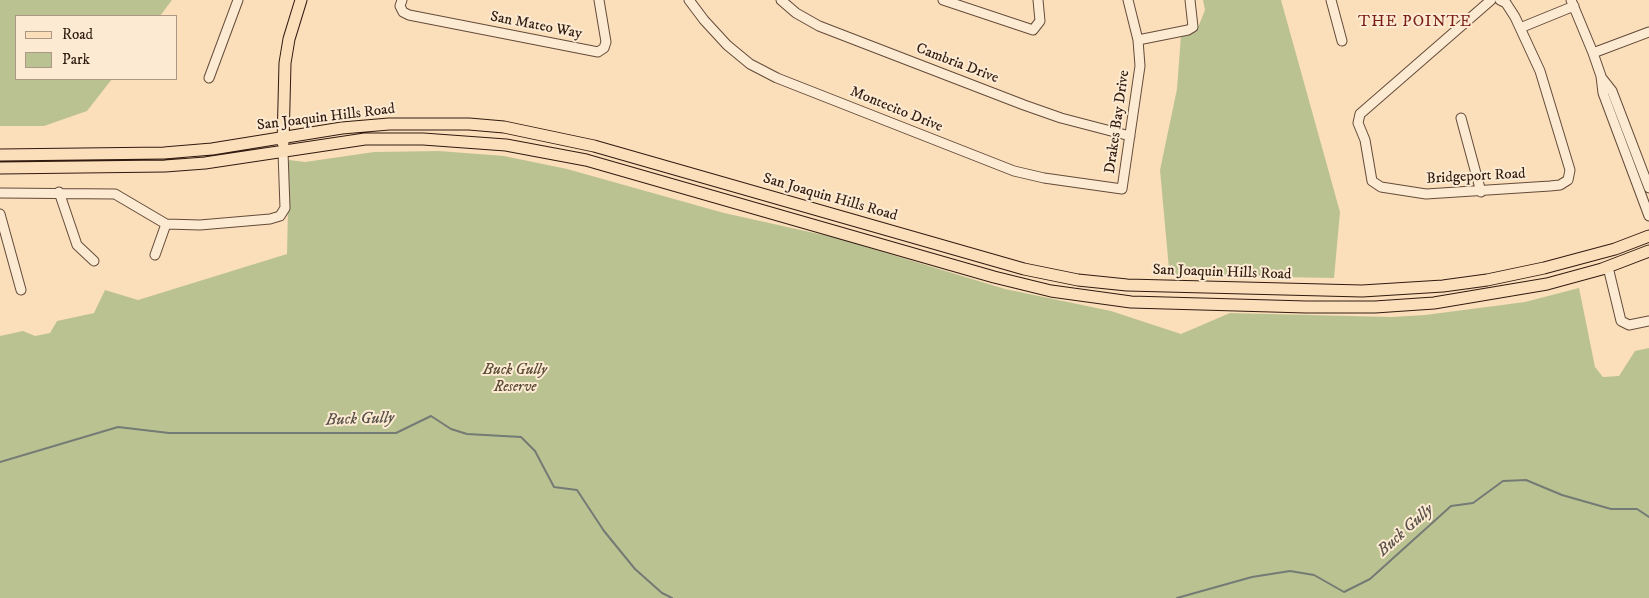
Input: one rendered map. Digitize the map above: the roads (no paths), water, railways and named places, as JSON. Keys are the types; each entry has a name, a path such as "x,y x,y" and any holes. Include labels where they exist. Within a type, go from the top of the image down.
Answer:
{"main road":[{"path":"283,152 285,62 289,39 301,0"},
{"name":"San Joaquin Hills Road","path":"0,155 164,153 212,149 284,136 389,124 469,124 504,127 594,146 1024,269 1078,280 1127,285 1352,292 1443,286 1487,280 1544,268 1616,249 1649,236"},
{"name":"San Joaquin Hills Road","path":"0,168 164,166 205,163 365,139 423,139 506,145 586,160 994,277 1051,291 1109,300 1306,307 1434,303 1492,295 1547,284 1608,267 1649,251"}],"street":[{"path":"209,78 238,0"},
{"name":"San Mateo Way","path":"402,0 400,6 403,12 598,52 604,48 606,36 599,0"},
{"name":"Montecito Drive","path":"689,0 727,45 750,64 777,78 1020,172 1122,189"},
{"name":"Cambria Drive","path":"781,0 796,13 819,26 1024,105 1062,118 1130,136"},
{"path":"943,0 964,4 1028,30 1034,30 1038,26 1040,14 1038,0"},
{"name":"Drakes Bay Drive","path":"1122,189 1140,79 1138,40 1128,0"},
{"path":"1138,40 1188,30 1193,27 1190,0"},
{"path":"1331,0 1339,21 1342,41"},
{"name":"Bridgeport Road","path":"1491,0 1360,114 1358,123 1365,140 1372,181 1382,187 1426,194 1481,192 1560,185 1568,180 1569,175 1540,71 1506,3 1500,0"},
{"path":"1520,28 1572,3 1593,53 1601,76 1603,93 1649,216"},
{"path":"1593,53 1649,32"},
{"path":"1601,76 1612,91 1649,188"},
{"path":"1461,118 1481,192"},
{"path":"0,193 59,192 115,194 166,224 200,225 270,219 280,216 285,208 283,152"},
{"path":"59,192 77,246 94,261"},
{"path":"0,214 21,290"},
{"path":"155,255 166,224"},
{"path":"1608,267 1621,321 1629,325 1649,321"}],"waterway":[{"name":"Buck Gully","path":"0,462 118,427 169,433 396,433 431,416 451,429 467,434 521,437 535,451 554,487 577,490 604,531 635,569 662,593 672,598"},
{"name":"Buck Gully","path":"1177,598 1252,577 1290,571 1314,575 1344,592 1370,579 1451,506 1473,503 1503,481 1526,480 1562,495 1611,509 1637,509 1649,517"}],"district":[{"name":"THE POINTE","path":"1415,23"}],"park label":[{"name":"Buck Gully Reserve","path":"515,380"}]}
